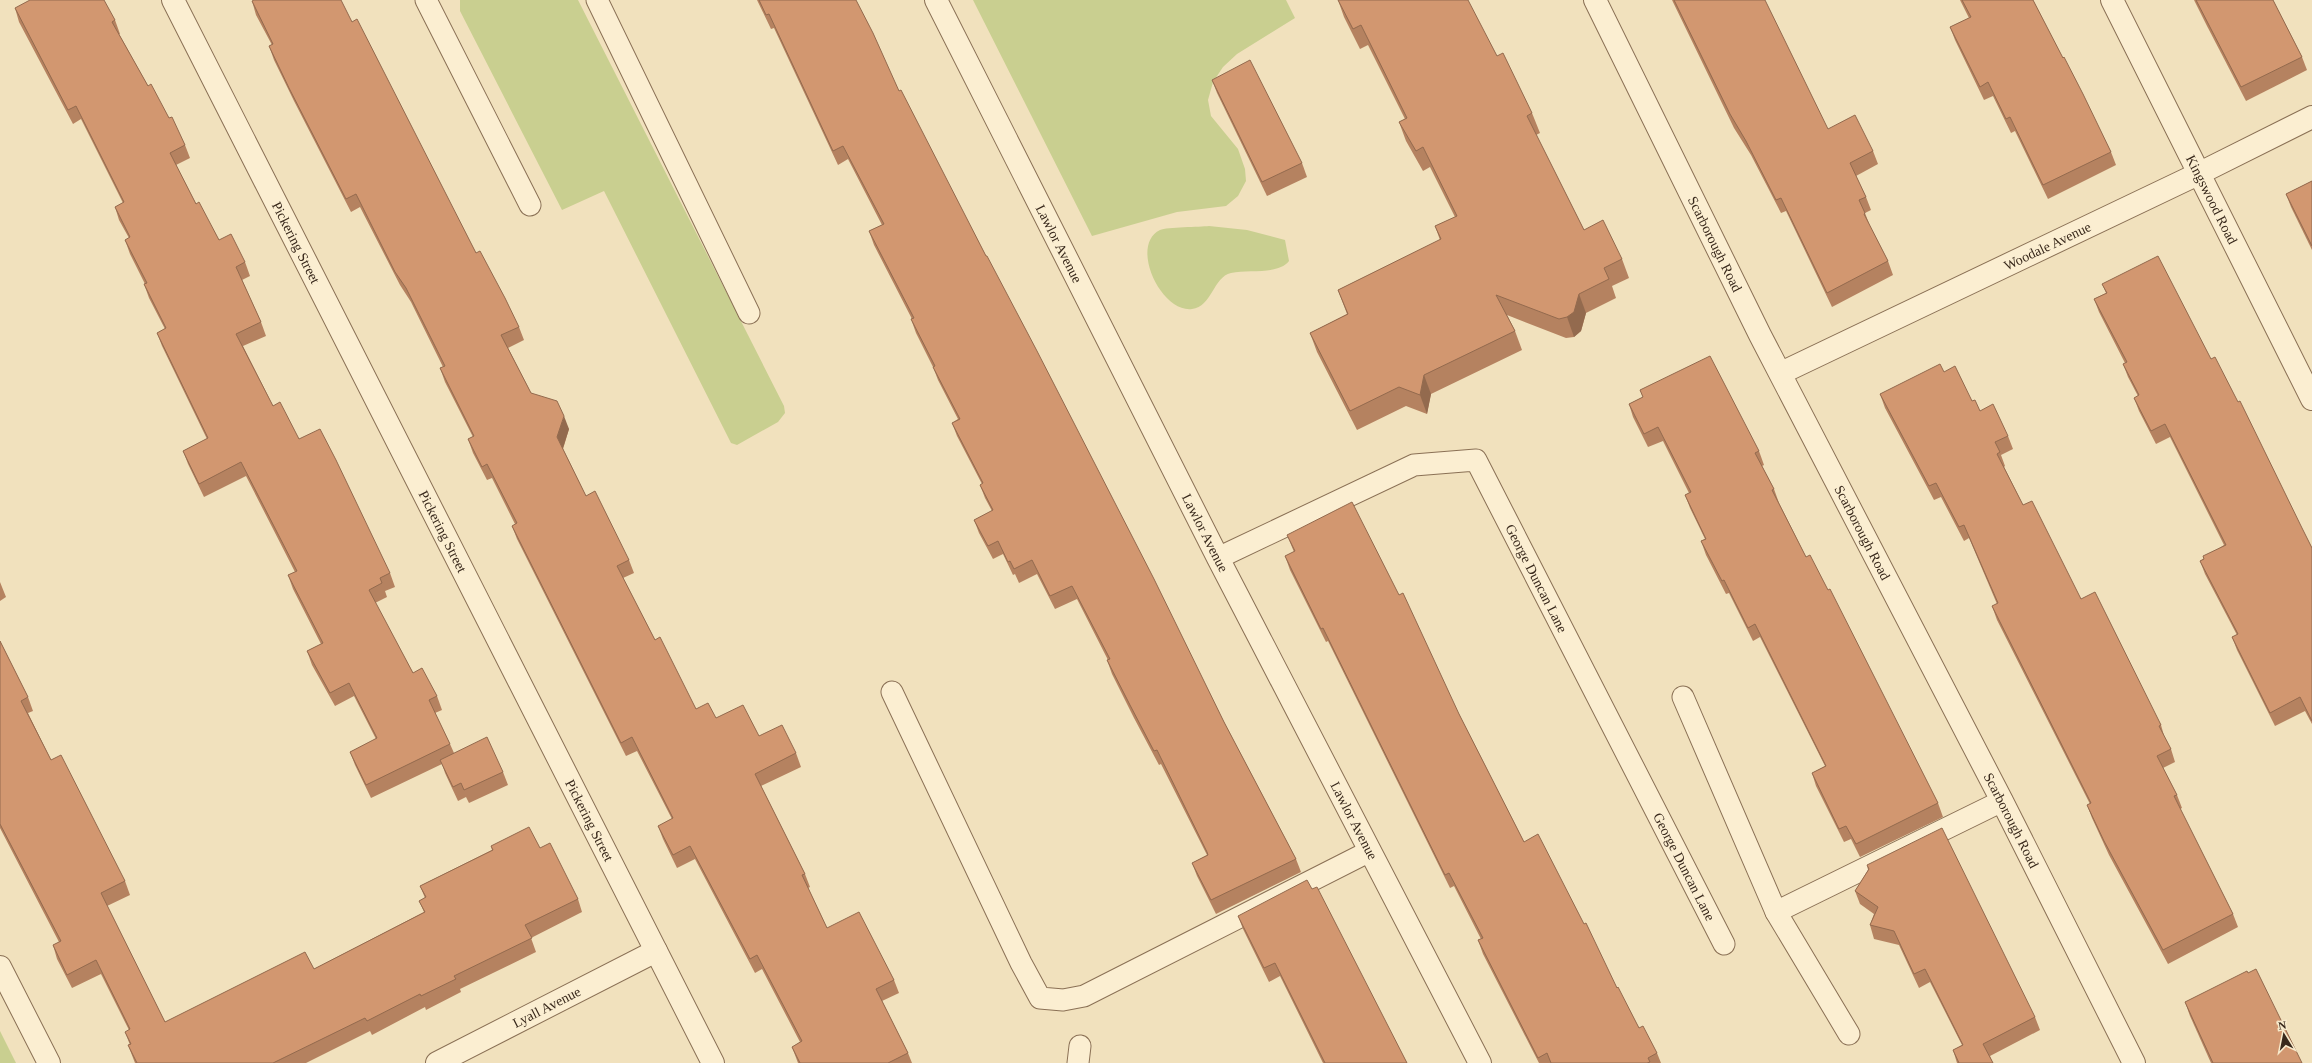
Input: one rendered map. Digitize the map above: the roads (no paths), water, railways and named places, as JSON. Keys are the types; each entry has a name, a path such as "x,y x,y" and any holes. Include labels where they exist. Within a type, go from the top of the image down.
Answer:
{"street":[{"name":"Pickering Street","path":"173,0 713,1063"},
{"name":"Lawlor Avenue","path":"936,0 1218,558 1480,1063"},
{"name":"Scarborough Road","path":"1596,0 1760,335 2002,800 2134,1063"},
{"name":"Kingswood Road","path":"2112,0 2312,399"},
{"name":"Woodale Avenue","path":"1781,373 2198,174 2312,117"},
{"name":"Lyall Avenue","path":"437,1063 656,951"},
{"path":"0,967 49,1063"}],"lane":[{"path":"426,0 530,205"},
{"path":"597,0 749,313"},
{"name":"George Duncan Lane","path":"1218,558 1414,465 1476,460 1724,944"},
{"path":"892,692 1020,963 1040,998 1063,1000 1084,996 1370,852"},
{"path":"1683,697 1776,912 1849,1034"},
{"path":"1776,912 2002,800"}]}
